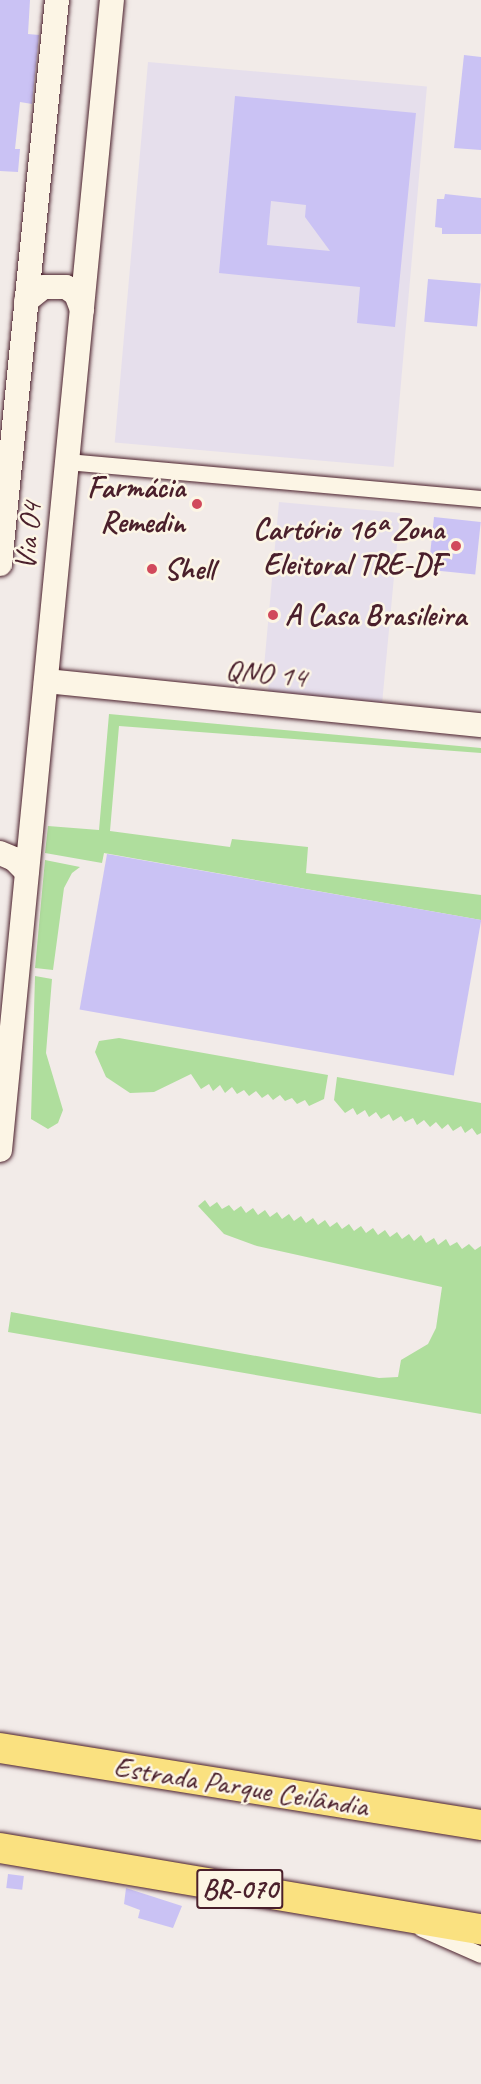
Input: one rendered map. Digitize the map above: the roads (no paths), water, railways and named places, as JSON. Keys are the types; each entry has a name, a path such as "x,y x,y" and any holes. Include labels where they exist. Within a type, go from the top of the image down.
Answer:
{"highway":[{"name":"Estrada Parque Ceilândia","path":"0,1748 481,1825"},
{"name":"BR-070","path":"0,1848 481,1929"}],"main road":[{"name":"Via O4","path":"0,564 6,443 26,302 57,0"},
{"name":"Via O4","path":"0,1150 112,0"},
{"path":"26,302 43,286 66,287 76,294 82,309"},
{"name":"QNO 14","path":"46,681 481,725"},
{"path":"0,853 14,859 27,872"}],"street":[{"path":"67,462 481,499"},
{"path":"388,1914 481,1955"}],"place":[{"name":"Farmácia Remedin","path":"197,504"},
{"name":"Cartório 16ª Zona Eleitoral TRE-DF","path":"456,546"},
{"name":"Shell","path":"152,569"},
{"name":"A Casa Brasileira","path":"273,615"}]}
